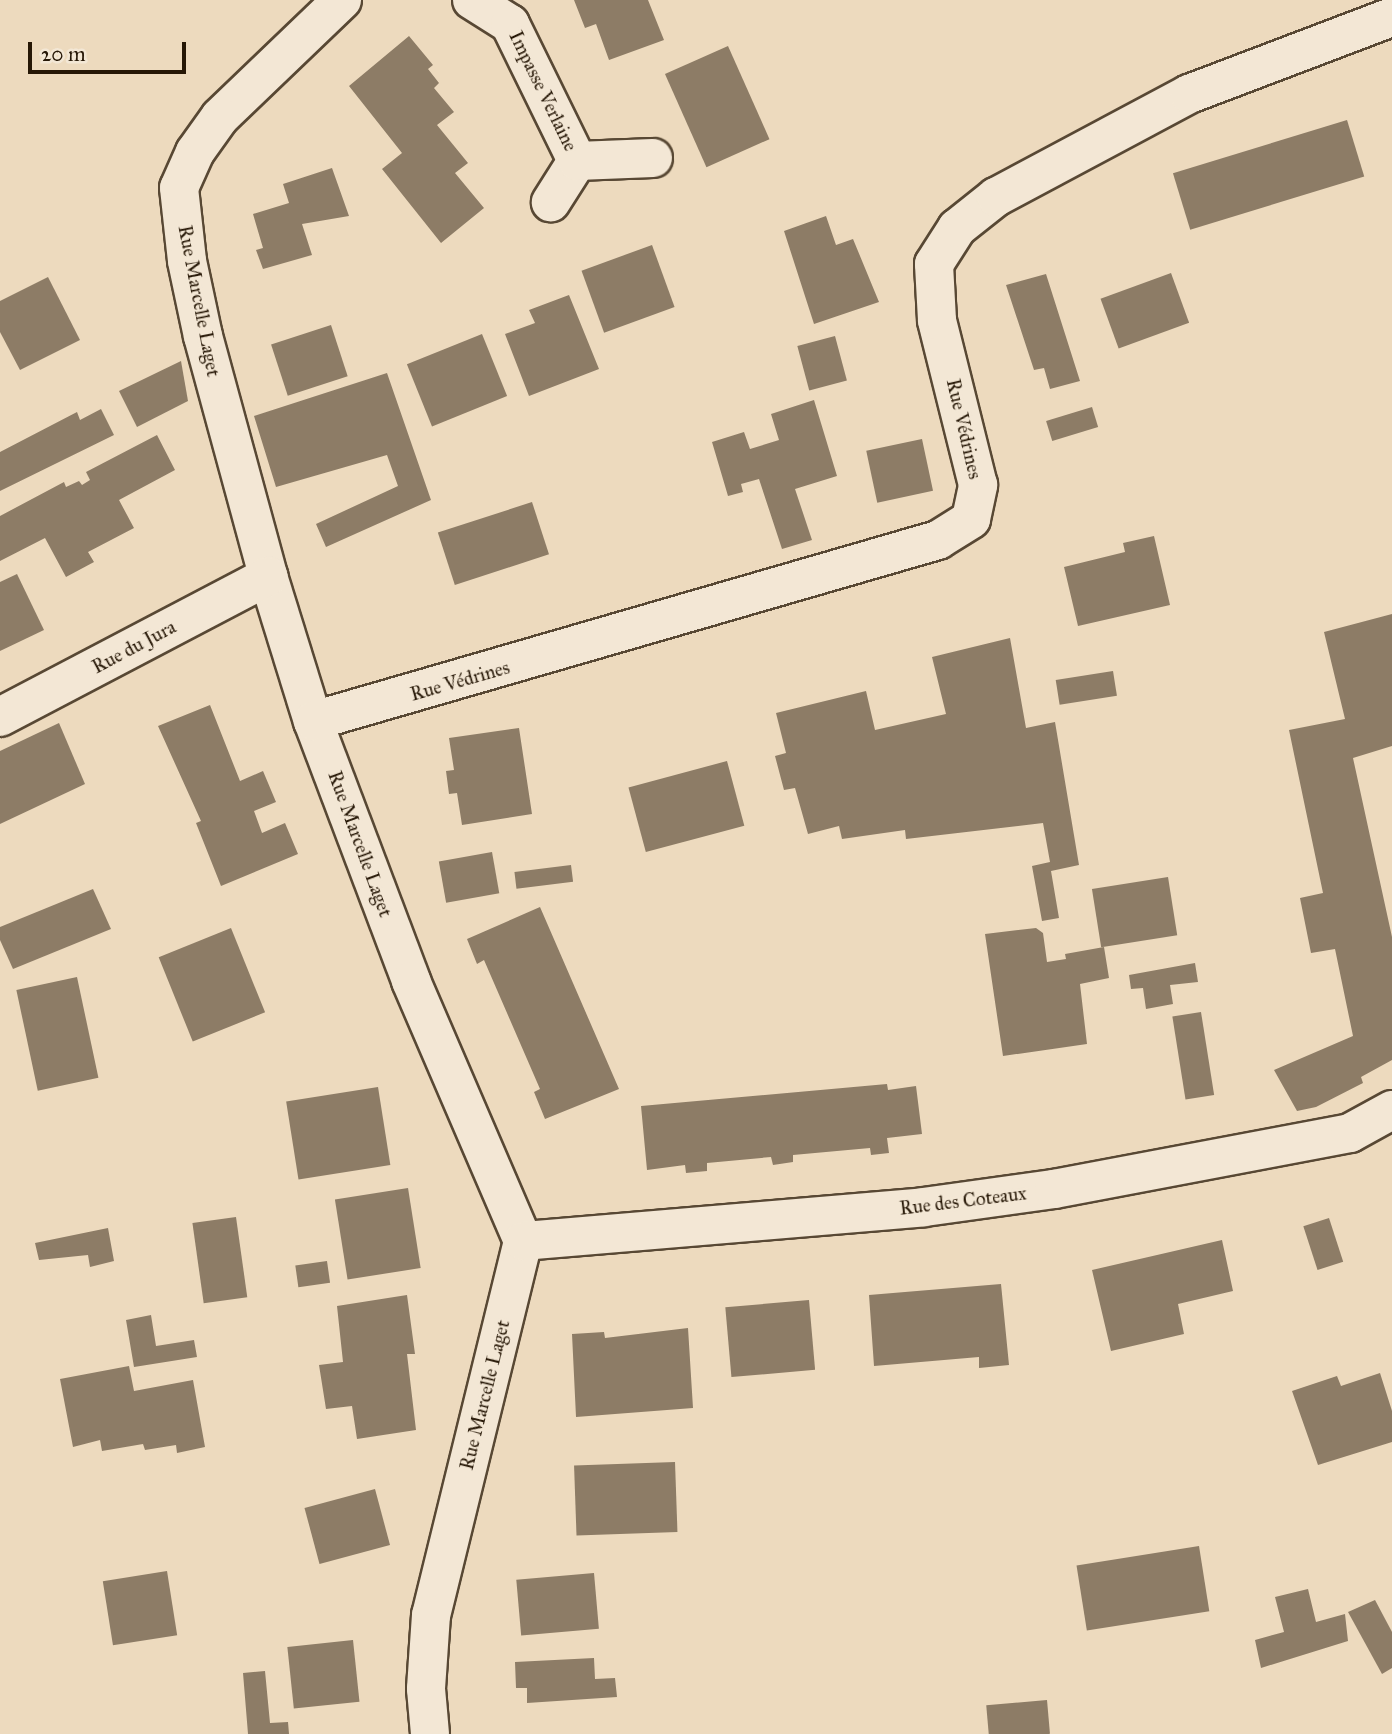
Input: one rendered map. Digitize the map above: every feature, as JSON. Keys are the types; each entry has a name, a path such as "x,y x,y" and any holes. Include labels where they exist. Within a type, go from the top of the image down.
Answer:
{"street":[{"name":"Rue Marcelle Laget","path":"342,0 220,117 195,152 179,188 187,261 203,336 268,576 313,721 411,981 523,1241 431,1615 426,1689 430,1734"},
{"name":"Impasse Verlaine","path":"471,0 510,24 577,161"},
{"name":"Rue Védrines","path":"313,721 938,540 971,519 978,485 937,320 934,264 957,228 996,197 1189,94 1392,17"},
{"name":"Impasse Verlaine","path":"577,161 653,158"},
{"name":"Impasse Verlaine","path":"551,202 577,161"},
{"name":"Rue du Jura","path":"0,717 268,576"},
{"name":"Rue des Coteaux","path":"523,1241 924,1207 1054,1189 1350,1133 1392,1110"}],"building":[{"path":"574,0 648,0 664,40 609,60 596,24 585,28"},
{"path":"409,36 433,65 428,69 439,83 434,88 454,112 437,125 468,163 455,173 484,208 441,243 382,169 402,153 349,86"},
{"path":"728,46 769,139 706,167 665,74"},
{"path":"1347,120 1364,176 1190,230 1173,173"},
{"path":"332,168 349,216 302,224 312,255 263,269 256,250 263,248 253,214 289,203 283,184"},
{"path":"826,216 836,245 853,239 879,302 814,324 784,231"},
{"path":"652,245 675,307 604,333 582,271"},
{"path":"1171,273 1189,323 1119,348 1101,299"},
{"path":"1046,274 1080,381 1050,389 1044,368 1034,370 1006,285"},
{"path":"48,277 80,340 20,370 0,332 0,301"},
{"path":"569,295 599,369 529,396 505,334 535,323 529,310"},
{"path":"331,325 348,376 288,396 271,344"},
{"path":"482,334 507,396 432,426 407,364"},
{"path":"835,336 847,380 809,391 797,346"},
{"path":"181,361 188,401 137,427 119,391"},
{"path":"387,373 431,500 326,547 316,524 398,486 387,455 276,487 254,416"},
{"path":"814,400 837,476 795,489 812,540 782,549 759,479 741,484 743,492 728,496 712,442 744,432 750,449 779,440 771,414"},
{"path":"1092,407 1098,427 1052,441 1046,421"},
{"path":"101,409 114,435 0,491 0,452 77,412 80,420"},
{"path":"157,435 175,470 119,500 134,528 88,552 94,562 66,577 45,538 0,561 0,516 64,482 66,487 79,481 82,485 90,480 86,472"},
{"path":"922,439 933,491 877,503 866,451"},
{"path":"532,502 549,554 455,585 438,533"},
{"path":"1154,536 1170,605 1078,626 1064,567 1125,552 1123,543"},
{"path":"17,574 44,630 0,651 0,582"},
{"path":"1392,614 1392,746 1353,758 1392,937 1392,1060 1361,1077 1363,1083 1316,1107 1297,1111 1274,1070 1353,1036 1335,949 1311,953 1300,898 1323,893 1289,730 1345,719 1324,632"},
{"path":"1010,638 1026,728 1055,722 1079,865 1051,871 1059,918 1042,921 1032,866 1050,862 1043,823 906,839 905,830 842,839 839,826 808,834 795,788 784,790 775,756 786,753 776,713 866,691 875,730 946,714 932,657"},
{"path":"1113,671 1117,696 1060,705 1056,680"},
{"path":"210,705 240,781 263,771 276,802 254,811 262,833 285,823 298,854 221,886 196,823 201,821 158,726"},
{"path":"59,723 85,784 0,824 0,751"},
{"path":"519,728 532,814 462,825 457,793 449,794 446,771 454,770 449,738"},
{"path":"727,761 744,826 646,852 628,787"},
{"path":"492,852 499,893 446,903 439,861"},
{"path":"571,865 573,882 516,889 514,872"},
{"path":"1168,877 1177,935 1101,947 1092,889"},
{"path":"93,889 111,929 13,969 0,940 0,927"},
{"path":"540,907 619,1089 545,1119 534,1092 540,1089 484,960 477,964 467,939"},
{"path":"231,928 265,1012 193,1042 159,957"},
{"path":"1036,928 1043,933 1047,962 1066,959 1065,954 1104,947 1109,978 1080,984 1087,1044 1003,1056 985,934"},
{"path":"1195,963 1198,982 1170,985 1173,1004 1146,1009 1143,988 1131,989 1129,975"},
{"path":"77,977 98,1078 38,1091 16,990"},
{"path":"1201,1012 1214,1095 1185,1100 1172,1017"},
{"path":"887,1084 888,1090 916,1086 922,1134 887,1138 889,1153 871,1155 870,1148 793,1155 793,1162 773,1165 771,1157 707,1163 707,1171 686,1173 685,1165 647,1170 641,1106"},
{"path":"378,1087 390,1165 299,1180 286,1102"},
{"path":"408,1188 421,1268 348,1280 335,1200"},
{"path":"236,1217 247,1297 204,1303 192,1223"},
{"path":"1329,1218 1343,1262 1318,1270 1303,1226"},
{"path":"108,1228 114,1261 90,1267 88,1255 39,1260 35,1243"},
{"path":"1222,1240 1233,1291 1178,1304 1184,1334 1111,1351 1092,1270"},
{"path":"327,1261 330,1283 298,1287 295,1265"},
{"path":"1001,1284 1009,1365 979,1368 979,1357 874,1366 869,1295"},
{"path":"407,1295 415,1354 407,1354 416,1430 357,1439 352,1406 326,1409 319,1365 343,1362 337,1306"},
{"path":"809,1300 815,1370 731,1377 725,1307"},
{"path":"151,1315 156,1346 194,1340 197,1357 134,1367 126,1320"},
{"path":"688,1328 693,1408 576,1417 572,1334 604,1332 605,1338"},
{"path":"129,1366 134,1391 193,1380 205,1447 177,1453 176,1445 145,1450 143,1444 102,1451 100,1440 73,1447 60,1379"},
{"path":"1380,1373 1392,1411 1392,1442 1318,1465 1292,1391 1337,1376 1341,1386"},
{"path":"675,1462 677,1532 577,1535 574,1466"},
{"path":"375,1489 390,1545 319,1564 304,1508"},
{"path":"1199,1546 1209,1611 1087,1631 1077,1565"},
{"path":"167,1571 177,1635 113,1645 103,1581"},
{"path":"594,1573 599,1629 521,1636 516,1580"},
{"path":"1308,1589 1316,1622 1345,1614 1348,1641 1261,1668 1255,1640 1284,1632 1275,1597"},
{"path":"1375,1600 1392,1632 1392,1668 1382,1674 1348,1612"},
{"path":"353,1640 359,1702 294,1709 287,1647"},
{"path":"594,1658 595,1679 615,1678 617,1697 527,1703 527,1688 516,1688 515,1662"},
{"path":"265,1671 270,1723 288,1722 289,1734 248,1734 243,1673"},
{"path":"1047,1700 1050,1734 989,1734 986,1705"}]}
